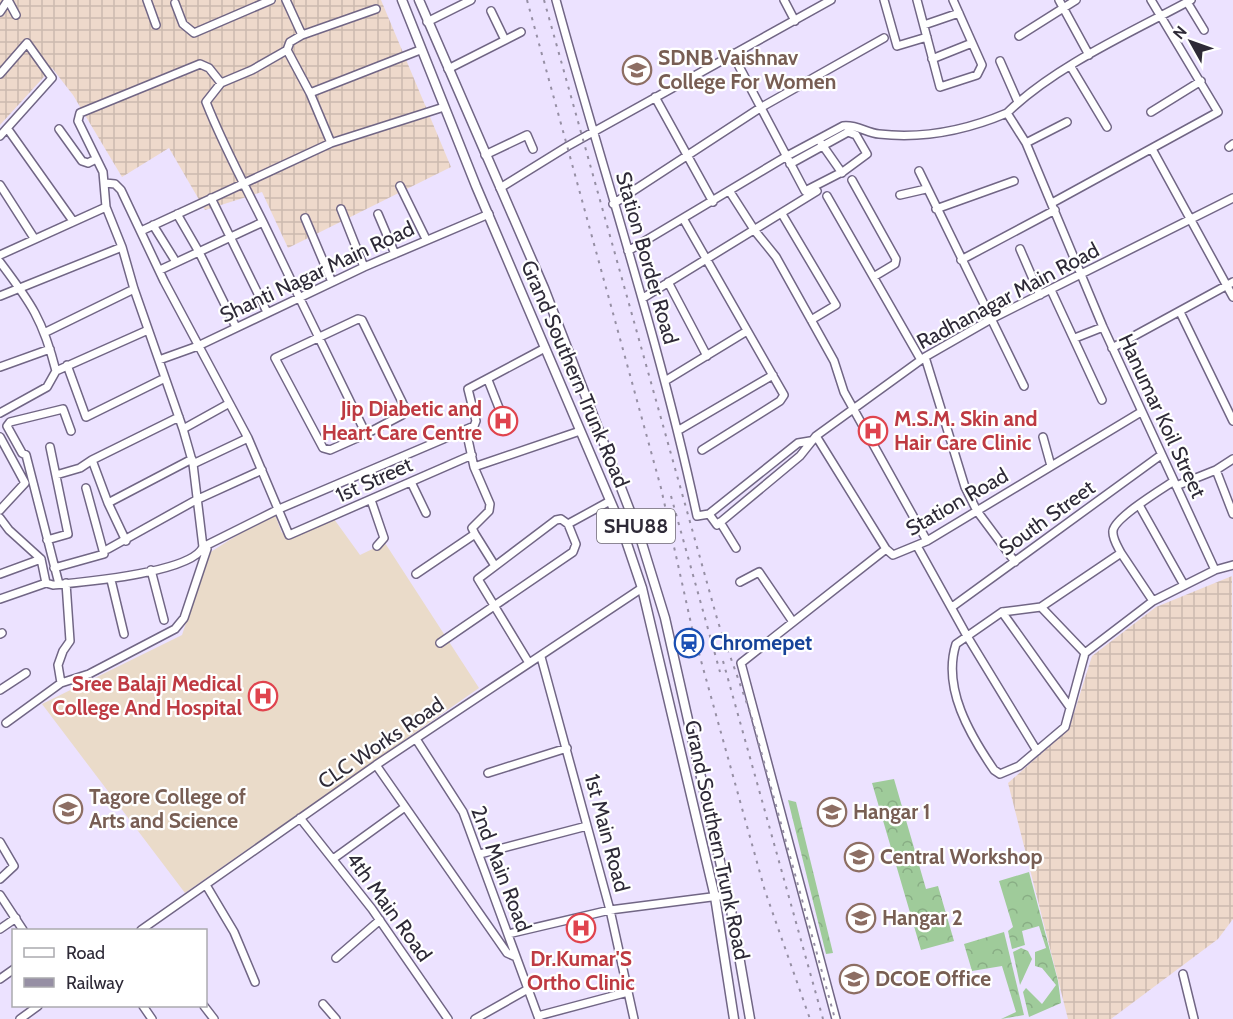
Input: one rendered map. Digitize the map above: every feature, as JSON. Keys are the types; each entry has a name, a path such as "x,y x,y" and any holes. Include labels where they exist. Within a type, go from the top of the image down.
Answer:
{"main road":[{"name":"Grand Southern Trunk Road","path":"402,0 420,50 610,501 642,588 715,897 734,1019"},
{"name":"Grand Southern Trunk Road","path":"419,0 544,288 643,545 665,618 727,895 750,1019"}],"street":[{"path":"0,12 8,0 16,15"},
{"path":"147,0 156,25"},
{"path":"176,1 183,24 194,33 271,0"},
{"path":"286,0 303,35"},
{"path":"427,22 471,0"},
{"name":"Station Border Road","path":"556,0 592,133 643,298 679,430 697,516 709,514"},
{"path":"784,0 795,21"},
{"path":"500,188 732,53 831,0"},
{"path":"884,0 897,45 927,37"},
{"path":"917,0 940,87 977,75 982,65 953,0"},
{"path":"1019,36 1061,3 1076,0"},
{"path":"961,260 1218,112 1151,0"},
{"path":"790,164 848,125 877,134 916,135 954,130 986,122 1007,113 1018,102 1089,55 1189,1 1204,30"},
{"path":"1061,3 1089,55"},
{"path":"366,434 224,146 206,102 221,83 252,70 287,50 290,42 303,35 376,9"},
{"path":"491,11 506,40"},
{"path":"924,25 959,13"},
{"path":"448,69 521,32"},
{"path":"614,204 760,108 884,38"},
{"path":"0,74 27,43 52,76 0,136"},
{"path":"932,59 972,43"},
{"path":"287,50 310,93 331,143"},
{"path":"310,93 420,50"},
{"path":"628,251 684,220 787,156 848,132 856,135 867,154 842,173 807,191 790,164 787,156 732,53"},
{"path":"1000,61 1018,102"},
{"path":"6,723 61,683 88,674 175,629 183,618 206,546 196,500 193,461 134,289 122,247 106,207 105,183 78,121 80,113 200,64 209,68 221,83"},
{"path":"1071,67 1107,127"},
{"path":"1151,112 1201,81"},
{"path":"655,97 713,202"},
{"path":"141,231 331,143 444,106"},
{"name":"Hanumar Koil Street","path":"1007,113 1026,143 1102,327 1215,570"},
{"path":"1026,143 1067,122"},
{"path":"7,128 73,221"},
{"path":"59,129 82,161 88,163 96,159"},
{"path":"485,155 527,135 533,149"},
{"path":"820,143 842,173"},
{"path":"1152,148 1230,284 1233,297"},
{"path":"919,171 961,260 993,318 1024,386"},
{"path":"852,180 896,259 895,264 875,276"},
{"path":"936,209 1014,181"},
{"path":"105,183 115,184 121,189 198,346 248,438 279,509"},
{"path":"0,185 34,238"},
{"path":"400,186 426,239"},
{"path":"900,195 926,189"},
{"path":"643,298 818,191"},
{"path":"730,192 755,231 776,257 834,361 844,392 927,541"},
{"path":"827,196 923,359 965,488 977,511 1015,562"},
{"path":"211,198 267,312"},
{"name":"Radhanagar Main Road","path":"813,438 923,359 993,318 1233,198"},
{"path":"0,255 106,207"},
{"path":"341,209 364,267"},
{"path":"177,214 199,252 236,327"},
{"path":"378,214 395,254"},
{"name":"Shanti Nagar Main Road","path":"159,360 198,346 364,267 489,214"},
{"path":"782,214 836,305 811,320"},
{"path":"305,218 332,282"},
{"path":"684,220 773,375 783,398 702,450"},
{"path":"160,270 263,222"},
{"path":"153,225 176,262"},
{"path":"0,296 122,247"},
{"path":"1020,249 1040,296"},
{"path":"0,262 33,306 46,332 56,370"},
{"path":"668,282 707,356"},
{"path":"1112,348 1230,284"},
{"path":"46,332 134,289"},
{"path":"1052,290 1102,400"},
{"path":"1180,312 1233,421"},
{"path":"358,319 362,320 381,354 405,408 405,413 330,450 323,448 275,358 319,338 358,319"},
{"path":"1075,338 1102,327"},
{"path":"0,413 46,387 56,370 148,330"},
{"path":"665,381 747,331"},
{"path":"0,599 46,583 111,580 193,560 206,546 279,509 466,430 476,421 468,389 545,348"},
{"path":"0,367 50,349"},
{"path":"67,365 86,417 165,378"},
{"path":"679,430 773,375"},
{"path":"488,380 499,408"},
{"path":"183,429 228,404"},
{"path":"61,683 58,665 70,641 62,584 54,568 26,455 22,453 7,426 9,422 63,410 71,431"},
{"name":"Station Road","path":"836,1019 741,663 886,549 893,555 898,555 927,541 1141,412"},
{"path":"56,475 80,468 179,417"},
{"path":"466,430 474,467 490,504 489,511 472,528 495,566"},
{"path":"474,467 580,431"},
{"path":"0,437 3,452 25,483 0,510"},
{"path":"108,502 193,461 248,438"},
{"path":"813,438 800,456 717,525 709,514 798,443 813,438"},
{"path":"813,438 886,549"},
{"path":"1043,438 1051,466"},
{"path":"47,540 68,534 50,447"},
{"name":"1st Street","path":"279,509 289,535 472,455"},
{"name":"South Street","path":"952,607 1161,455"},
{"path":"1154,601 1121,553 1113,530 1139,505 1175,484 1216,470 1233,459"},
{"path":"92,460 126,541"},
{"path":"108,549 196,500 262,470"},
{"path":"1216,470 1233,514"},
{"path":"411,482 426,513"},
{"path":"54,568 104,554 86,488"},
{"path":"371,500 384,538 377,546"},
{"path":"568,524 610,501"},
{"path":"1139,505 1184,585"},
{"path":"0,518 9,530 41,559 46,583"},
{"path":"440,643 494,608 573,552 576,544 568,524 561,519 556,520 478,579 494,608 529,663"},
{"path":"720,522 736,548"},
{"path":"416,574 475,534"},
{"path":"917,546 967,636 1037,751"},
{"path":"1121,553 1041,607 1002,612 956,644 952,681 969,731 994,770 1000,774 1019,766 1065,727 1069,705 1086,653 1154,601 1215,570 1233,565"},
{"path":"2,570 41,559"},
{"path":"151,570 164,620"},
{"path":"740,582 759,572 793,622"},
{"path":"111,580 124,634"},
{"name":"CLC Works Road","path":"144,929 376,765 642,588"},
{"path":"1041,607 1086,653"},
{"path":"1002,612 1069,705"},
{"name":"1st Main Road","path":"541,657 610,910 634,1019"},
{"path":"0,690 26,673"},
{"name":"2nd Main Road","path":"416,739 463,812 539,1017"},
{"path":"488,773 567,747"},
{"path":"376,765 507,952 516,957"},
{"path":"333,859 405,807"},
{"name":"4th Main Road","path":"300,818 380,920 448,1019"},
{"path":"480,854 587,826"},
{"path":"0,842 14,866 0,879"},
{"path":"206,885 234,932 255,982"},
{"path":"0,895 22,929"},
{"path":"508,934 610,910 727,895"},
{"path":"0,929 16,918"},
{"path":"336,958 380,920"},
{"path":"1184,974 1194,1019"},
{"path":"475,1019 528,989"},
{"path":"539,1017 628,992"},
{"path":"323,1004 336,1019"},
{"path":"20,1019 35,1007"}],"shaded area":[{"path":"0,0 381,0 451,167 288,248 262,192 205,210 169,148 122,177 73,95 52,68 0,125"},
{"name":"Sree Balaji Medical College And Hospital","path":"274,512 282,533 334,519 360,555 385,543 479,688 185,893 42,704 182,635 209,553"},
{"path":"1232,576 1233,919 1218,939 1111,1019 1068,1019 1008,783 1069,729 1092,656 1156,607"}],"green space":[{"path":"894,779 926,889 938,886 954,941 921,950 872,783"},
{"path":"788,800 796,802 833,953 826,954"},
{"path":"1029,872 1058,981 1061,1003 1029,1017 1023,992 1026,988 1042,1004 1056,985 1042,968 1035,966 1035,952 1046,948 1039,926 1022,931 1025,945 1012,949 1008,931 1013,927 999,881"},
{"path":"1004,932 1024,1015 1001,1019 1016,1012 1002,966 972,971 964,944"},
{"path":"1021,948 1028,951 1032,959 1020,985 1013,952"}],"railway":[{"path":"527,0 661,488 692,628 713,704 765,891 810,1019"},
{"path":"544,0 718,622 751,715 835,1019"},
{"path":"671,496 720,672"},
{"path":"723,661 823,1019"}],"place":[{"name":"SDNB Vaishnav College For Women","path":"637,70"},
{"name":"Jip Diabetic and Heart Care Centre","path":"503,421"},
{"name":"M.S.M. Skin and Hair Care Clinic","path":"873,431"},
{"name":"Chromepet","path":"689,643"},
{"name":"Sree Balaji Medical College And Hospital","path":"263,696"},
{"name":"Tagore College of Arts and Science","path":"68,809"},
{"name":"Hangar 1","path":"832,812"},
{"name":"Central Workshop","path":"859,857"},
{"name":"Hangar 2","path":"861,918"},
{"name":"Dr.Kumar'S Ortho Clinic","path":"581,928"},
{"name":"DCOE Office","path":"854,979"}]}
